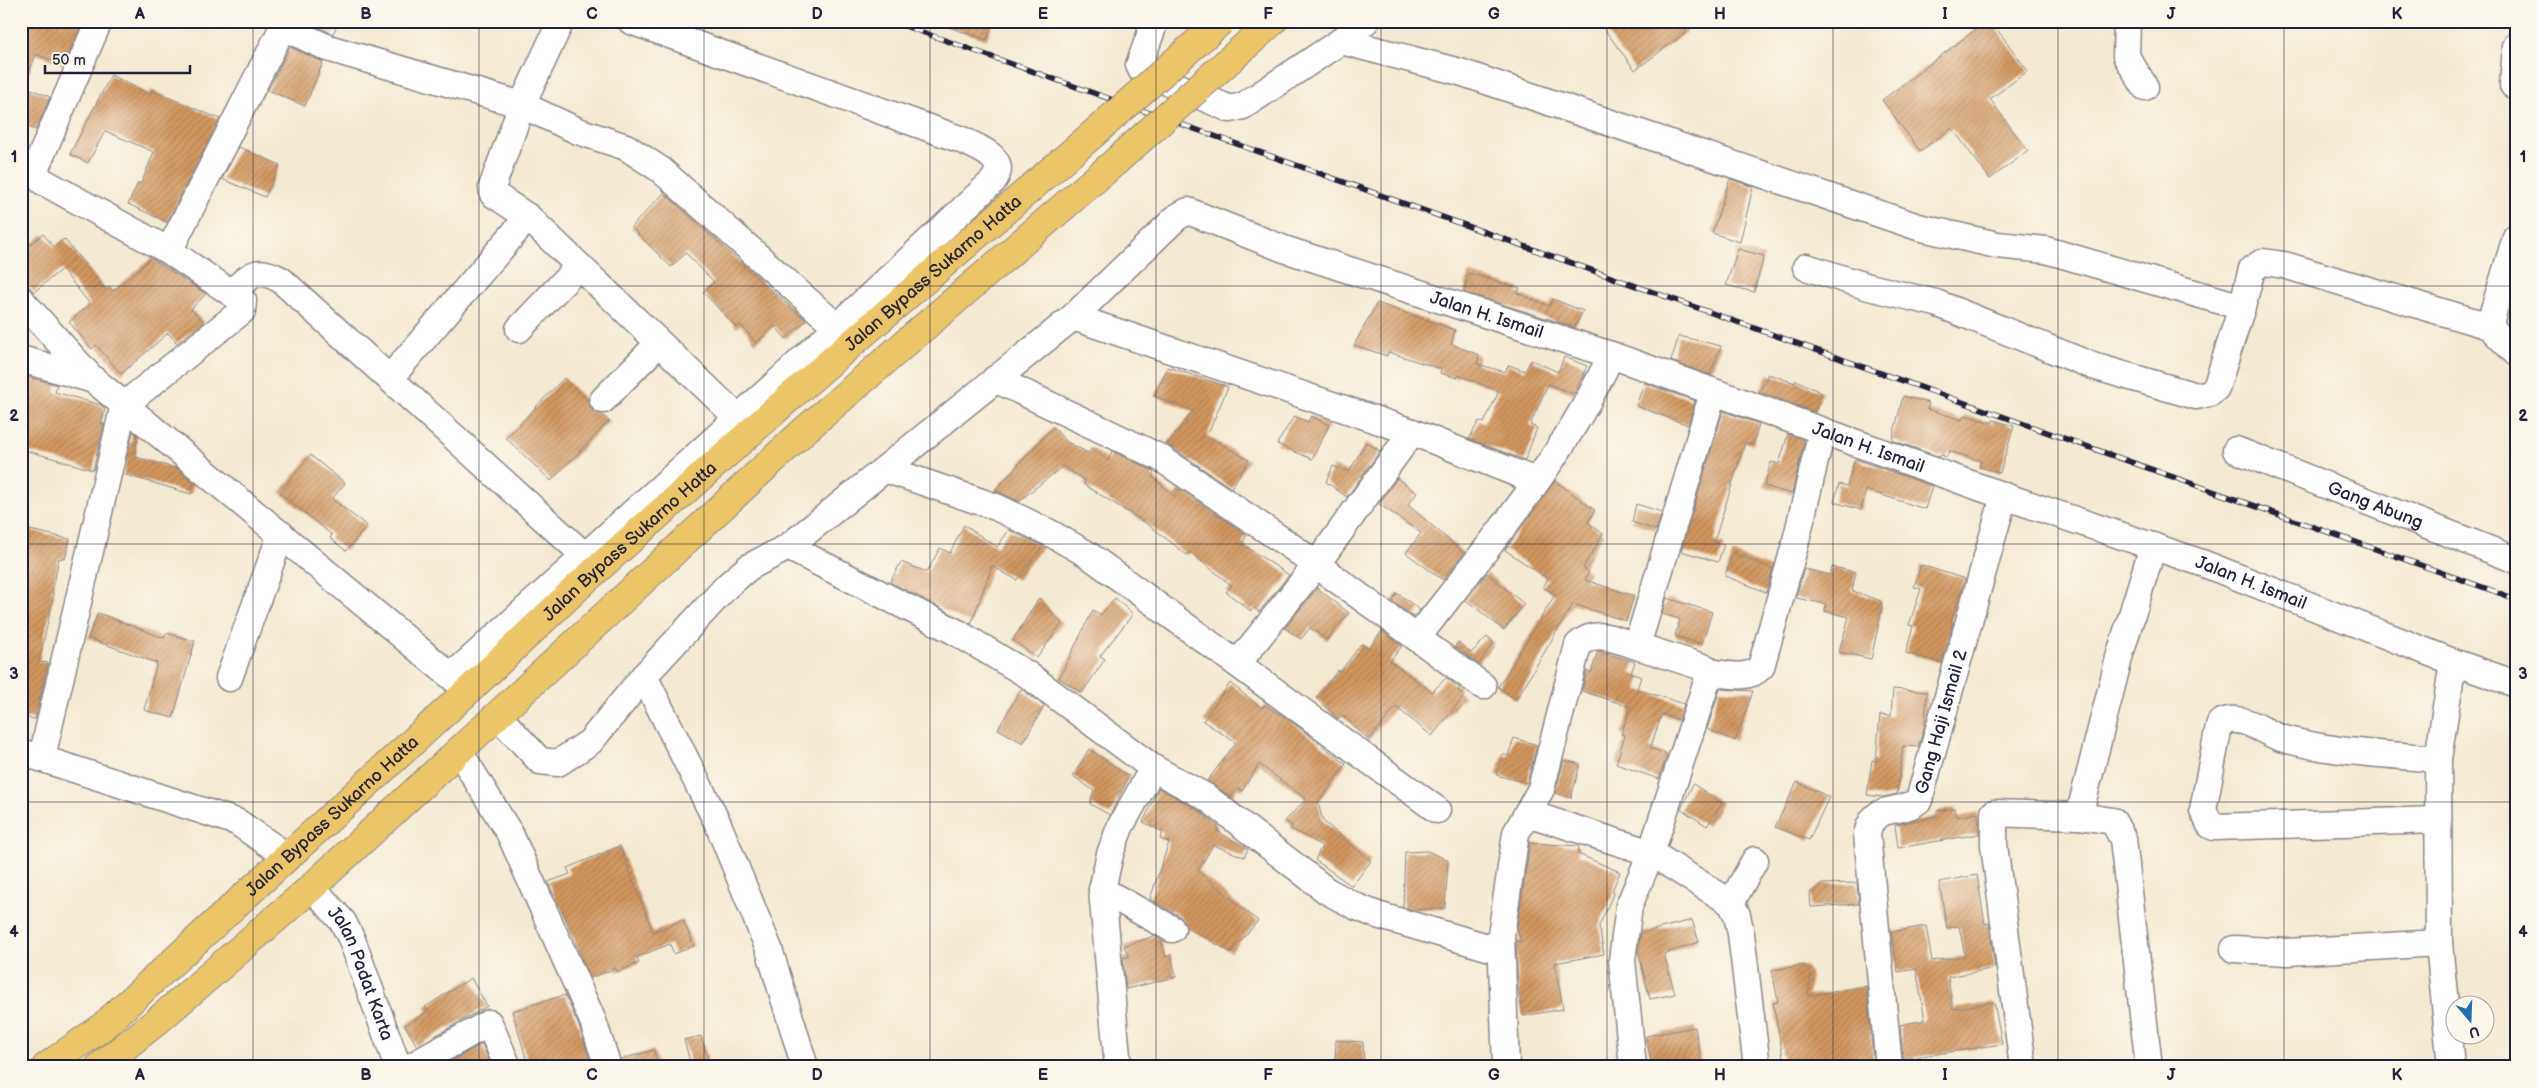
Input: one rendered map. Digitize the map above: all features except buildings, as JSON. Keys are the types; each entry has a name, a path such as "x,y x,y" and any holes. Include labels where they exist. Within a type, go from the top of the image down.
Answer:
{"highway":[{"name":"Jalan Bypass Sukarno Hatta","path":"46,1067 101,1028 288,857 460,683 584,581 790,397 1221,21"},
{"name":"Jalan Bypass Sukarno Hatta","path":"99,1067 156,1022 312,887 804,430 1114,163 1273,21"}],"street":[{"path":"99,21 37,164 29,171 42,181 169,252 244,301 242,311 124,405 31,754 236,822 288,857"},
{"path":"561,21 522,105 492,187 493,194 528,217 738,418"},
{"path":"21,300 94,380 460,683 585,556 738,418 993,181 999,170 994,157 962,140 630,21"},
{"path":"1149,21 1153,27 1139,64 1142,71 1230,109 1236,109 1341,41 1366,21"},
{"path":"2126,21 2126,56 2145,86"},
{"path":"169,252 285,24 328,48 522,105 578,131 626,147 661,170 836,326"},
{"path":"1341,41 1460,72 1918,227 1986,242 2046,250 2242,307"},
{"path":"2512,85 2516,46"},
{"name":"Jalan H. Ismail","path":"498,716 537,759 544,763 558,763 590,742 644,676 727,586 749,568 788,547 1073,317 1177,217 1188,211 1284,249 1611,354 1713,393 2004,496 2202,563 2453,662 2516,684"},
{"path":"390,378 528,217"},
{"path":"2489,326 2516,237"},
{"path":"1806,267 1928,302 2093,366 2196,396 2210,393 2216,388 2252,269 2263,262 2284,265 2489,326 2516,353"},
{"path":"519,329 579,266"},
{"path":"232,292 249,277 258,272 267,272 280,280 585,556"},
{"path":"1073,317 1412,432 1536,481"},
{"path":"603,400 659,343"},
{"path":"1417,638 1536,481 1589,402 1611,354"},
{"path":"21,358 94,380"},
{"path":"995,379 1159,457 1316,565 1483,686"},
{"path":"1637,646 1713,393"},
{"path":"1506,1067 1501,935 1516,834 1541,789 1578,645 1586,637 1600,635 1706,668 1709,672 1745,676 1754,674 1761,667 1795,546 1822,430"},
{"path":"1238,663 1316,565 1412,432"},
{"name":"Gang Abung","path":"2236,450 2516,560"},
{"path":"885,469 996,507 1050,532 1087,554 1437,810"},
{"name":"Gang Haji Ismail 2","path":"1889,1067 1866,834 1870,822 1878,814 1914,804 1919,800 2004,496"},
{"path":"229,678 280,534"},
{"path":"2079,816 2120,654 2154,546"},
{"path":"788,547 982,646 1028,675 1153,768 1206,797 1327,891 1355,906 1501,951"},
{"path":"2451,1067 2439,943 2438,759 2453,662"},
{"path":"1633,1067 1622,960 1629,906 1644,867 1709,672"},
{"path":"644,676 718,824 769,949 805,1067"},
{"path":"2438,759 2311,746 2279,737 2239,720 2227,720 2220,723 2203,810 2210,825 2214,827 2438,820"},
{"path":"459,752 510,834 593,1021 608,1067"},
{"path":"1118,1067 1102,890 1110,854 1120,827 1153,768"},
{"path":"1527,813 1644,867 1731,903 1737,916 1741,934 1757,1067"},
{"path":"2023,1067 1994,845 1994,813 2079,816 2113,821 2123,839 2149,1067"},
{"path":"1731,903 1755,860"},
{"name":"Jalan Padat Karta","path":"312,887 343,922 352,940 398,1067"},
{"path":"1102,890 1172,929"},
{"path":"2234,949 2288,952 2439,943"},
{"path":"410,1067 489,1022 508,1067"}],"railway":[{"path":"891,21 2516,599"}]}
